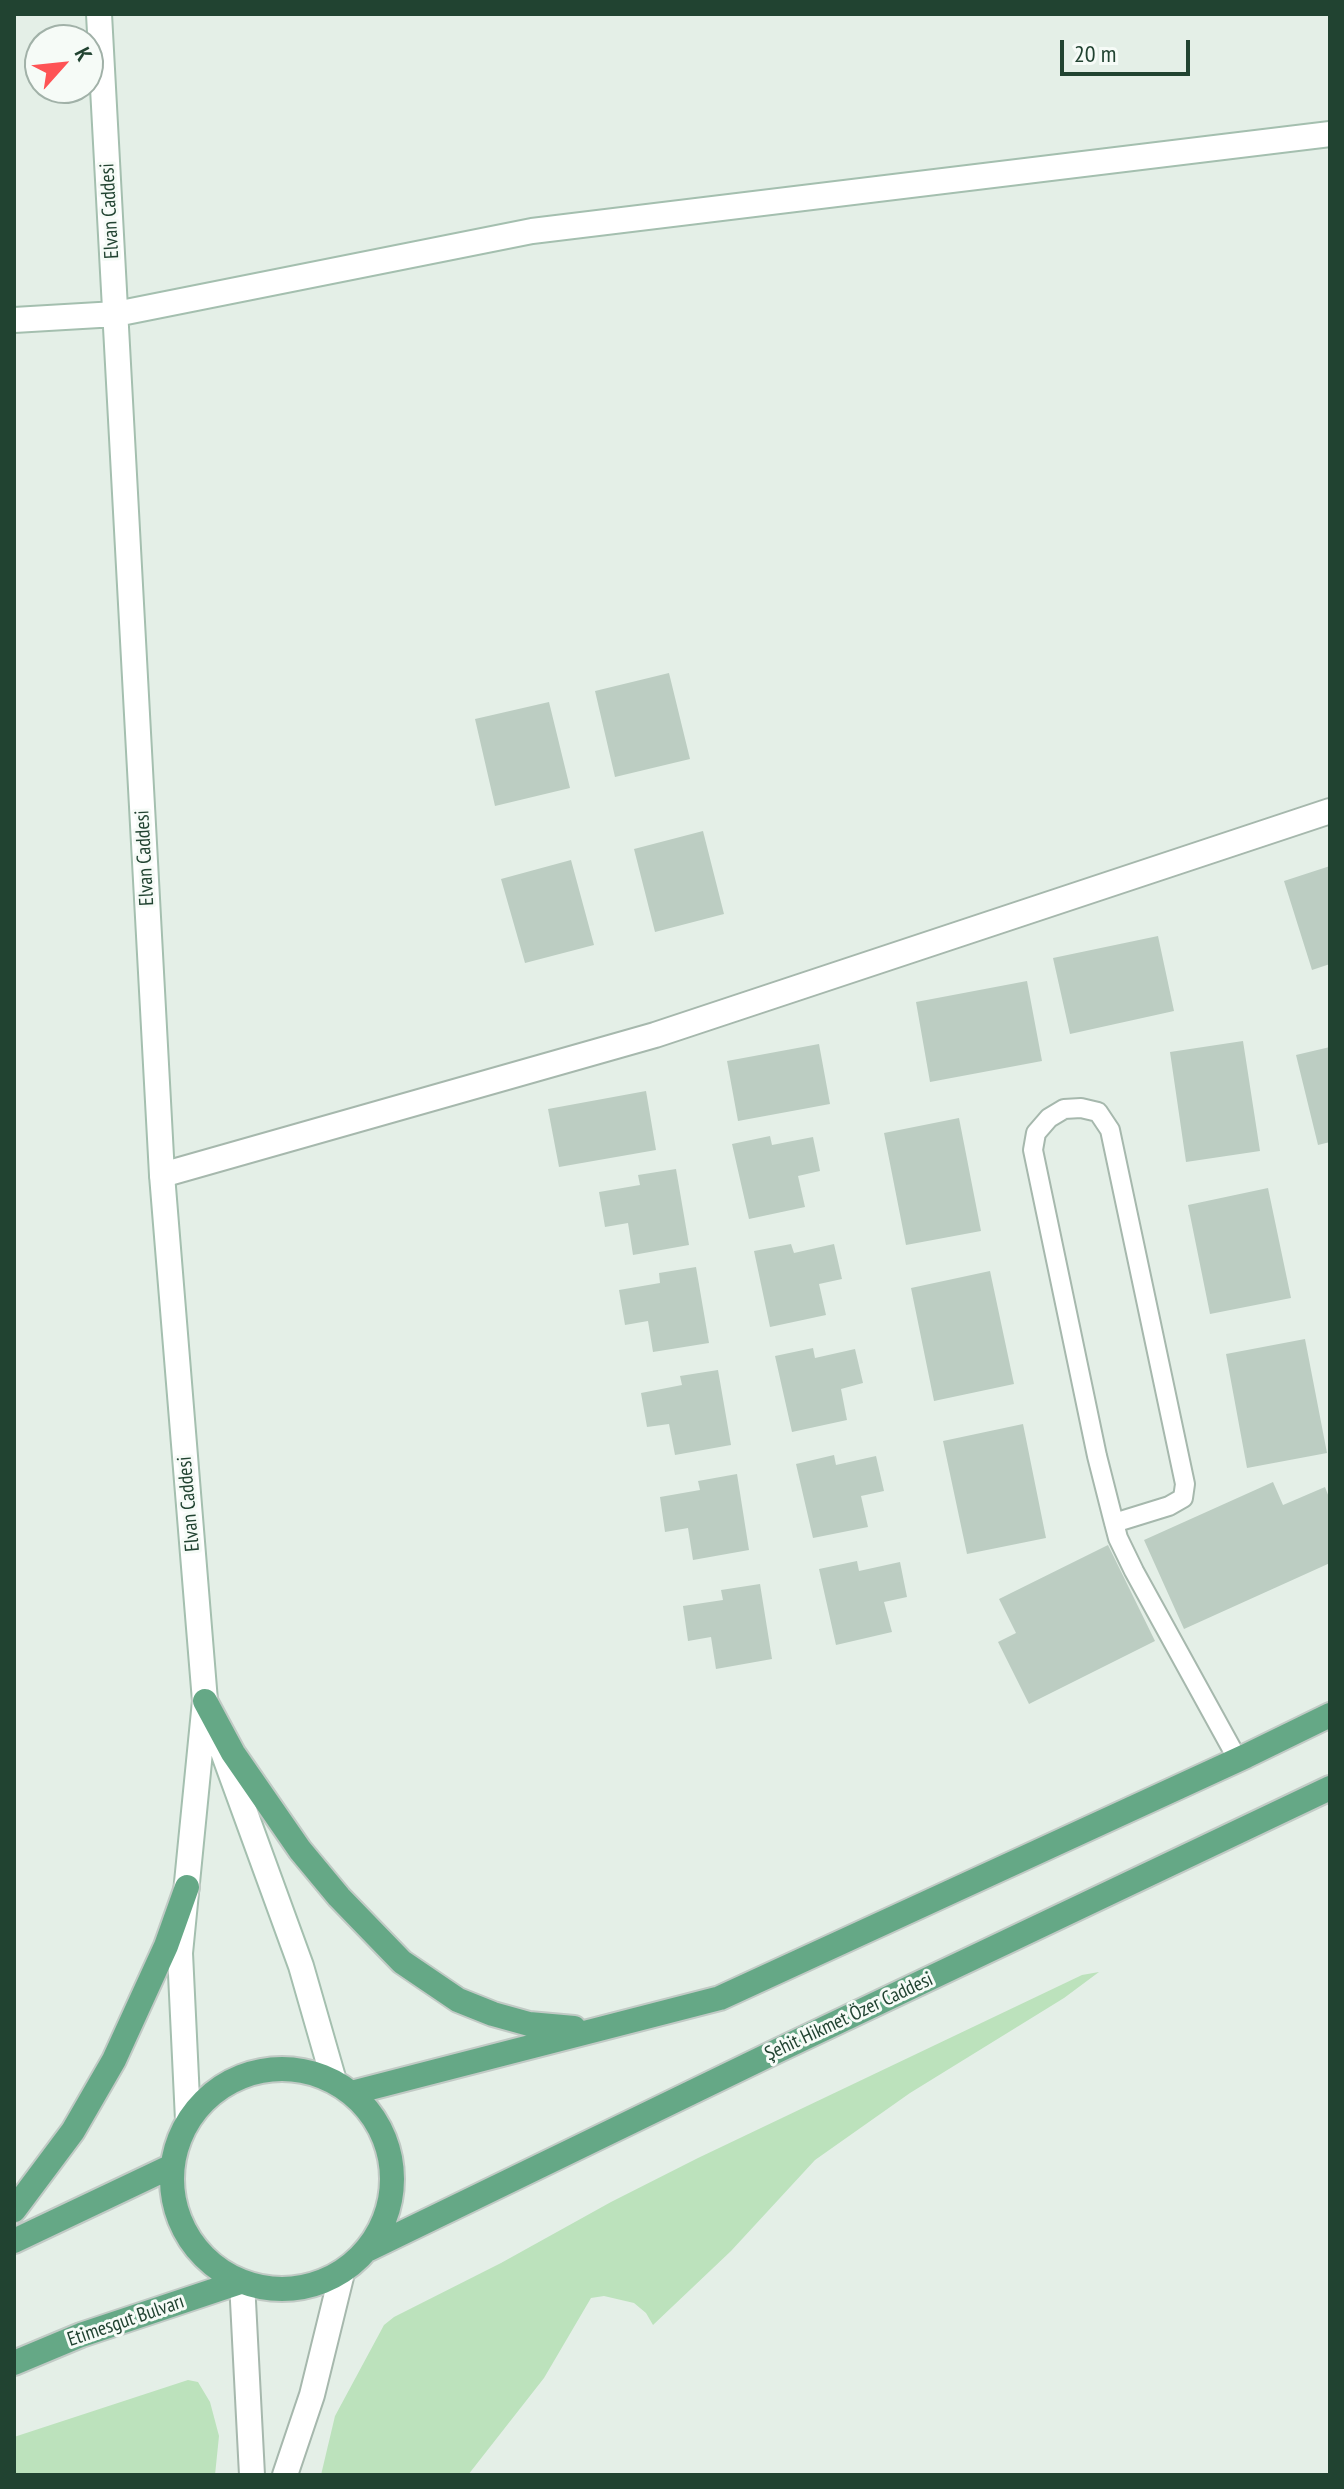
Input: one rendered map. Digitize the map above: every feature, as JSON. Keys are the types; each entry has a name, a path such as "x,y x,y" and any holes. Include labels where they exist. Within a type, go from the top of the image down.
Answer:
{"main road":[{"path":"205,1701 233,1753 300,1850 339,1897 402,1962 458,2000 493,2014 529,2024 567,2028 604,2027"},
{"path":"343,2087 720,1998 1330,1715"},
{"name":"Şehit Hikmet Özer Caddesi","path":"369,2249 1330,1788"},
{"path":"14,2210 73,2131 114,2060 166,1946 187,1887"},
{"path":"270,2069 303,2071 343,2087 375,2119 389,2150 393,2185 386,2219 369,2249 342,2273 310,2287 275,2290 241,2282 209,2263 186,2235 173,2202 172,2166 177,2142 188,2120 209,2095 238,2077 270,2069"},
{"path":"14,2241 172,2166"},
{"name":"Etimesgut Bulvarı","path":"14,2363 81,2335 241,2282"}],"street":[{"name":"Elvan Caddesi","path":"99,14 162,1175 205,1701"},
{"path":"14,320 116,314 532,231 1330,134"},
{"path":"162,1175 655,1035 1330,811"},
{"path":"188,2120 180,1953 205,1701"},
{"path":"205,1701 343,2087"},
{"path":"285,2475 312,2395 342,2273"},
{"path":"241,2282 252,2475"}],"lane":[{"path":"1114,1523 1169,1506 1183,1498 1185,1484 1110,1130 1098,1112 1081,1108 1064,1109 1049,1118 1036,1133 1033,1150 1097,1456 1114,1523 1118,1538 1238,1760"}],"green space":[{"path":"1099,1972 1064,1998 910,2093 815,2160 731,2251 653,2325 646,2313 634,2303 604,2296 591,2298 544,2378 468,2475 321,2475 335,2416 384,2325 394,2317 698,2158 1082,1975"},
{"path":"188,2380 198,2382 210,2402 219,2436 215,2475 14,2475 14,2437"}],"building":[{"path":"669,673 690,759 615,777 595,691"},
{"path":"549,702 570,788 495,806 475,719"},
{"path":"703,831 724,914 655,932 634,849"},
{"path":"571,860 594,945 525,963 501,879"},
{"path":"1330,866 1330,964 1312,970 1284,881"},
{"path":"1158,936 1174,1011 1070,1034 1053,958"},
{"path":"1027,981 1042,1061 930,1082 916,1002"},
{"path":"1243,1041 1260,1151 1186,1162 1170,1052"},
{"path":"819,1044 830,1104 738,1121 727,1061"},
{"path":"1330,1047 1330,1142 1318,1145 1296,1055"},
{"path":"646,1091 656,1150 559,1167 548,1109"},
{"path":"959,1118 981,1231 906,1245 884,1133"},
{"path":"770,1136 772,1145 813,1137 820,1171 798,1176 805,1207 749,1219 732,1144"},
{"path":"676,1169 689,1245 633,1255 628,1223 605,1227 599,1192 640,1185 638,1175"},
{"path":"1268,1188 1291,1298 1210,1314 1188,1205"},
{"path":"791,1244 794,1253 834,1244 842,1279 819,1284 826,1315 770,1327 754,1251"},
{"path":"696,1267 709,1343 653,1352 648,1321 625,1325 619,1290 660,1283 659,1273"},
{"path":"990,1271 1014,1384 934,1401 911,1288"},
{"path":"1305,1339 1327,1453 1247,1468 1226,1354"},
{"path":"813,1348 815,1358 855,1349 863,1383 841,1389 847,1420 792,1432 775,1356"},
{"path":"718,1370 731,1445 675,1455 669,1424 647,1427 641,1393 682,1385 680,1376"},
{"path":"1023,1424 1046,1538 967,1554 943,1441"},
{"path":"834,1455 836,1465 876,1456 884,1491 861,1496 868,1527 813,1538 796,1464"},
{"path":"737,1474 749,1550 693,1560 688,1528 665,1532 660,1497 700,1490 698,1481"},
{"path":"1273,1482 1283,1505 1325,1487 1330,1500 1330,1563 1184,1629 1144,1540"},
{"path":"1108,1545 1155,1641 1029,1704 998,1642 1016,1633 999,1599"},
{"path":"857,1561 859,1571 900,1562 907,1597 884,1602 892,1632 836,1645 819,1569"},
{"path":"760,1584 772,1659 716,1669 711,1637 688,1641 683,1606 723,1600 721,1590"}]}
